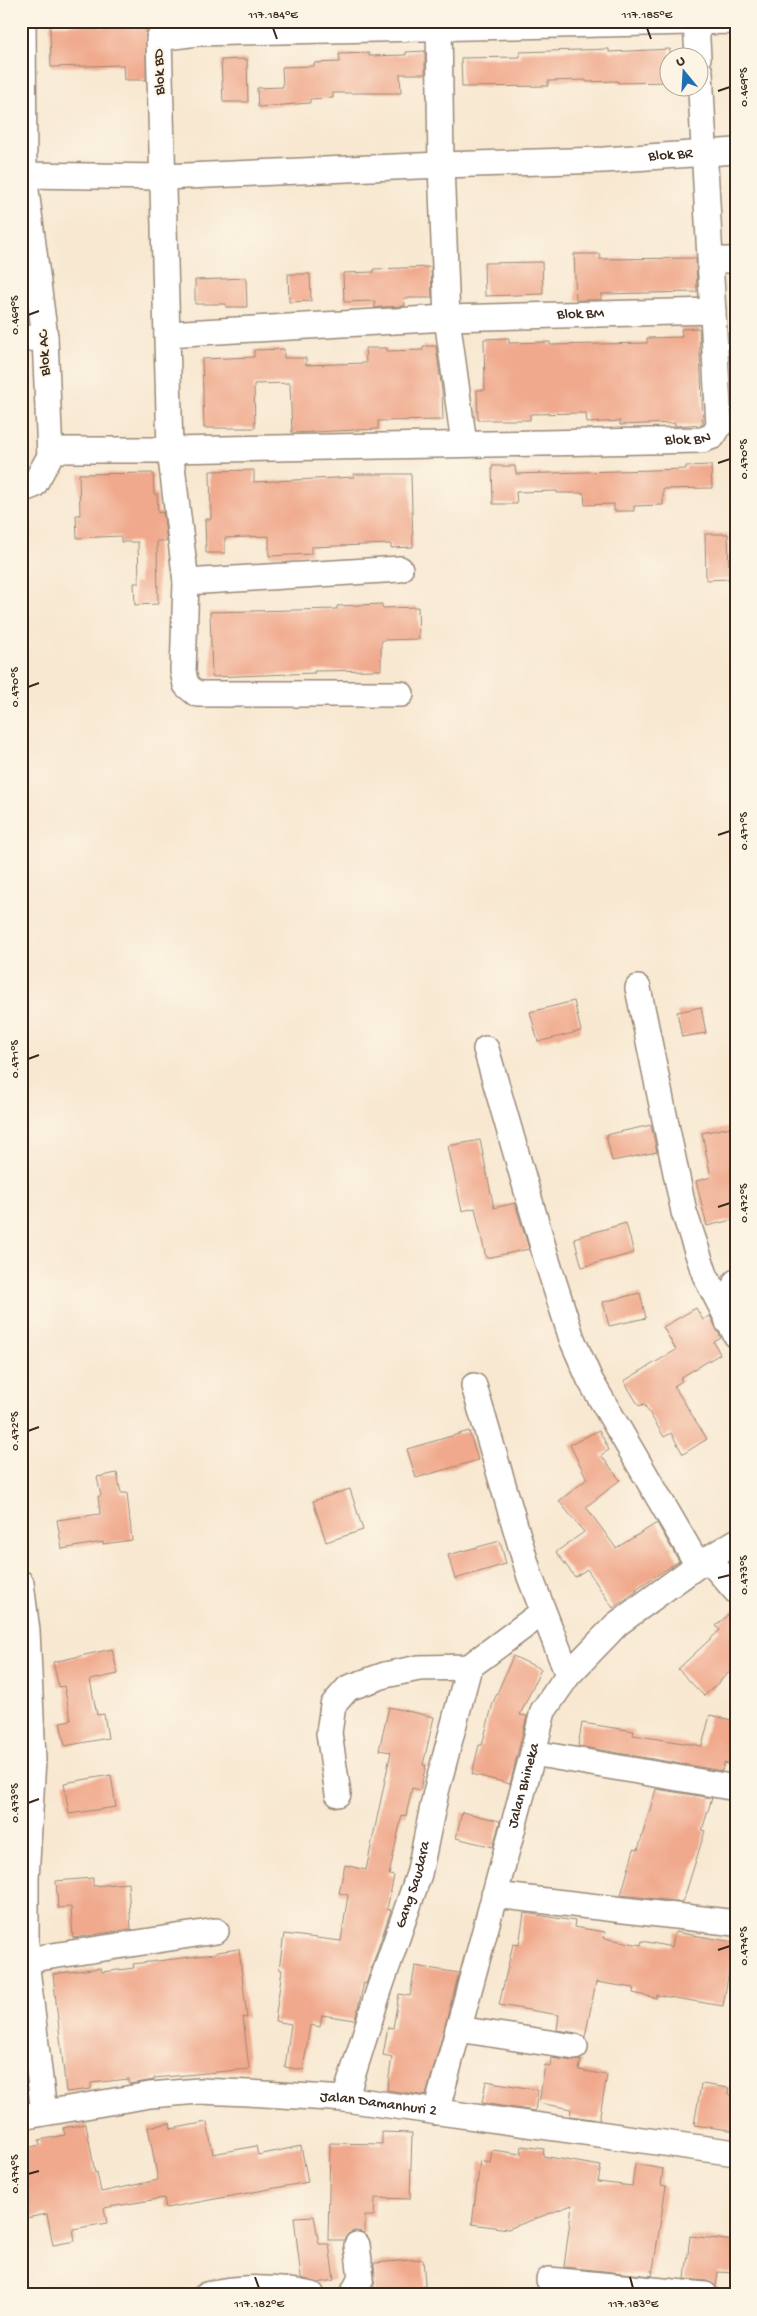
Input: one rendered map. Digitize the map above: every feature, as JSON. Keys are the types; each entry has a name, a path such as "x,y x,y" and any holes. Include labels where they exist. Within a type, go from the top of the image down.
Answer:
{"street":[{"name":"Blok BD","path":"400,694 197,694 186,685 183,671 186,582 170,450 159,30 197,33 439,25 736,21"},
{"path":"696,22 697,48"},
{"name":"Blok AC","path":"21,490 34,485 46,463 50,450 33,338 22,175 22,25"},
{"path":"50,450 170,450 464,444 447,318 441,165 439,25"},
{"name":"Blok BN","path":"464,444 702,440 713,436 719,426 702,98"},
{"name":"Blok BR","path":"22,175 164,178 441,165 604,160 736,151"},
{"path":"711,260 736,260"},
{"name":"Blok BM","path":"167,334 447,318 713,311"},
{"path":"186,582 400,569"},
{"path":"638,988 684,1212 705,1275 732,1329"},
{"path":"486,1049 548,1264 572,1339 590,1380 703,1562 736,1591"},
{"path":"732,1329 736,1282"},
{"path":"474,1386 530,1577 568,1675"},
{"name":"Jalan Bhineka","path":"436,2112 534,1753 543,1711 568,1675 617,1624 703,1562 736,1542"},
{"path":"21,1583 27,1631 33,1759 26,1878 26,1960 33,2115"},
{"path":"338,1794 329,1733 334,1705 348,1688 385,1675 419,1668 469,1667 543,1612"},
{"name":"Gang Saudara","path":"345,2100 378,1993 419,1874 436,1792 469,1667"},
{"path":"534,1753 736,1788"},
{"path":"494,1895 736,1924"},
{"path":"26,1960 216,1931"},
{"path":"458,2029 575,2047"},
{"name":"Jalan Damanhuri 2","path":"33,2115 150,2095 200,2091 345,2100 736,2153"},
{"path":"352,2295 361,2278 357,2245"},
{"path":"548,2280 705,2295"},
{"path":"206,2295 278,2289 312,2295"}],"building":[{"path":"100,24 100,27 146,26 146,80 124,80 123,65 51,67 50,25"},
{"path":"609,49 609,52 660,49 660,82 618,83 618,81 586,82 586,80 548,81 548,86 462,87 461,58 520,57 520,52"},
{"path":"425,51 425,74 400,74 401,93 333,93 333,98 310,99 310,103 258,107 257,88 283,87 282,67 314,66 314,63 340,62 339,54 369,53 369,56 406,55 406,52"},
{"path":"247,59 248,102 223,102 221,60"},
{"path":"574,254 600,254 600,259 696,258 697,292 601,294 601,300 576,300"},
{"path":"542,262 543,294 485,296 484,263"},
{"path":"431,267 432,298 404,298 405,306 375,308 375,301 344,302 343,273 374,272 374,269"},
{"path":"288,274 310,274 311,301 289,302"},
{"path":"246,278 247,307 226,307 226,304 195,304 195,280"},
{"path":"699,328 703,424 675,426 675,423 620,425 620,421 587,423 586,413 530,414 530,420 478,420 477,390 485,390 484,339 509,338 509,343 550,342 550,345 647,343 647,338 682,337 681,329"},
{"path":"423,346 436,346 442,391 443,420 378,421 378,429 292,433 290,383 254,384 255,428 204,428 202,359 254,357 254,350 284,349 284,358 306,358 306,365 366,363 365,348 387,348 387,351 423,350"},
{"path":"711,465 712,488 663,489 663,505 634,506 634,511 614,511 614,504 585,505 584,493 557,493 557,491 516,492 517,504 493,504 492,466 515,466 516,474 686,469 686,466"},
{"path":"254,470 254,482 354,477 354,474 411,474 413,547 391,548 391,544 311,547 311,554 269,556 269,536 225,538 225,553 206,553 205,519 211,519 210,471"},
{"path":"153,473 154,494 157,494 158,513 163,512 167,541 157,541 158,604 135,605 134,583 139,583 138,542 121,542 121,536 77,538 76,515 80,515 79,474"},
{"path":"705,534 728,534 729,579 706,580"},
{"path":"382,604 382,608 418,607 419,639 383,640 381,643 381,670 314,671 315,673 212,677 210,612 337,609 337,606"},
{"path":"574,1001 581,1031 538,1042 530,1012"},
{"path":"701,1007 706,1033 682,1037 677,1012"},
{"path":"651,1125 657,1152 612,1161 606,1135"},
{"path":"736,1126 736,1219 707,1226 696,1181 711,1177 702,1133"},
{"path":"480,1140 494,1208 515,1203 529,1249 486,1258 475,1208 462,1211 448,1146"},
{"path":"626,1223 634,1253 582,1267 574,1238"},
{"path":"640,1293 646,1318 609,1326 603,1302"},
{"path":"696,1308 703,1320 710,1316 721,1338 714,1342 720,1354 680,1378 682,1381 674,1386 707,1439 683,1454 671,1433 664,1437 644,1404 639,1406 624,1381 676,1350 663,1327"},
{"path":"599,1430 609,1450 601,1455 620,1480 586,1507 616,1548 657,1523 679,1561 636,1589 637,1591 613,1608 587,1569 575,1577 556,1552 584,1532 559,1501 587,1479 570,1445"},
{"path":"469,1431 478,1460 416,1478 407,1449"},
{"path":"117,1473 121,1493 127,1493 132,1540 103,1544 103,1542 62,1549 57,1520 100,1514 98,1496 101,1496 97,1477"},
{"path":"350,1489 363,1530 326,1542 313,1501"},
{"path":"500,1541 506,1564 455,1579 448,1555"},
{"path":"736,1607 736,1666 704,1696 678,1669 720,1630 716,1626"},
{"path":"112,1649 118,1674 90,1680 97,1715 104,1714 108,1738 65,1746 60,1722 71,1720 64,1686 59,1687 53,1662"},
{"path":"513,1656 541,1669 520,1715 527,1716 510,1784 472,1774 479,1745 482,1745 493,1703"},
{"path":"389,1707 434,1717 423,1765 426,1765 420,1790 412,1788 406,1816 402,1815 389,1875 394,1876 387,1909 391,1910 366,1984 364,1983 355,2020 322,2015 320,2027 310,2025 303,2070 285,2067 291,2024 275,2021 282,1970 279,1969 284,1934 341,1941 348,1895 339,1893 345,1865 366,1870 391,1752 379,1750"},
{"path":"710,1715 736,1721 736,1766 724,1763 722,1771 578,1746 582,1723 634,1731 633,1735 702,1746"},
{"path":"111,1775 116,1807 69,1814 64,1783"},
{"path":"656,1789 712,1798 702,1830 705,1831 683,1902 621,1895 634,1849 638,1850"},
{"path":"462,1812 500,1821 493,1847 456,1838"},
{"path":"93,1878 93,1886 128,1883 131,1929 73,1938 71,1907 58,1908 56,1881"},
{"path":"524,1913 575,1921 574,1927 605,1932 604,1938 641,1945 642,1941 672,1947 675,1932 734,1942 723,2006 657,1995 656,1998 633,1993 634,1988 596,1982 585,2037 577,2033 557,2030 559,2015 499,2005 513,1944 519,1945"},
{"path":"239,1949 247,2018 243,2017 249,2069 154,2078 154,2080 129,2084 129,2079 91,2083 91,2089 66,2092 53,1974 101,1968 102,1972 134,1968 133,1964"},
{"path":"415,1966 459,1973 426,2096 387,2090 392,2057 383,2055 388,2027 393,2028 399,1994 410,1996"},
{"path":"552,2058 573,2061 581,2060 579,2070 607,2075 599,2120 570,2116 571,2109 539,2103 545,2065 551,2066"},
{"path":"486,2081 538,2090 535,2111 482,2103"},
{"path":"701,2084 729,2088 728,2094 736,2095 736,2131 694,2125"},
{"path":"207,2122 213,2154 256,2146 258,2155 301,2146 308,2182 166,2208 164,2198 104,2208 107,2223 73,2229 75,2241 53,2245 47,2214 21,2219 21,2149 40,2145 39,2140 65,2135 63,2128 86,2124 95,2173 97,2172 101,2192 158,2180 148,2127 170,2123 171,2129"},
{"path":"382,2132 412,2133 410,2199 375,2198 374,2216 365,2216 365,2233 355,2231 348,2234 344,2240 328,2240 330,2143 382,2144"},
{"path":"522,2146 544,2149 543,2156 601,2166 598,2182 632,2186 635,2164 663,2169 661,2185 666,2186 652,2276 564,2267 572,2205 508,2229 472,2224 480,2161 490,2163 492,2150 521,2154"},
{"path":"314,2216 319,2244 329,2244 334,2280 318,2283 301,2278 294,2217"},
{"path":"690,2236 736,2241 736,2273 718,2272 716,2287 707,2281 685,2279"},
{"path":"423,2259 426,2295 373,2295 374,2263"}]}
